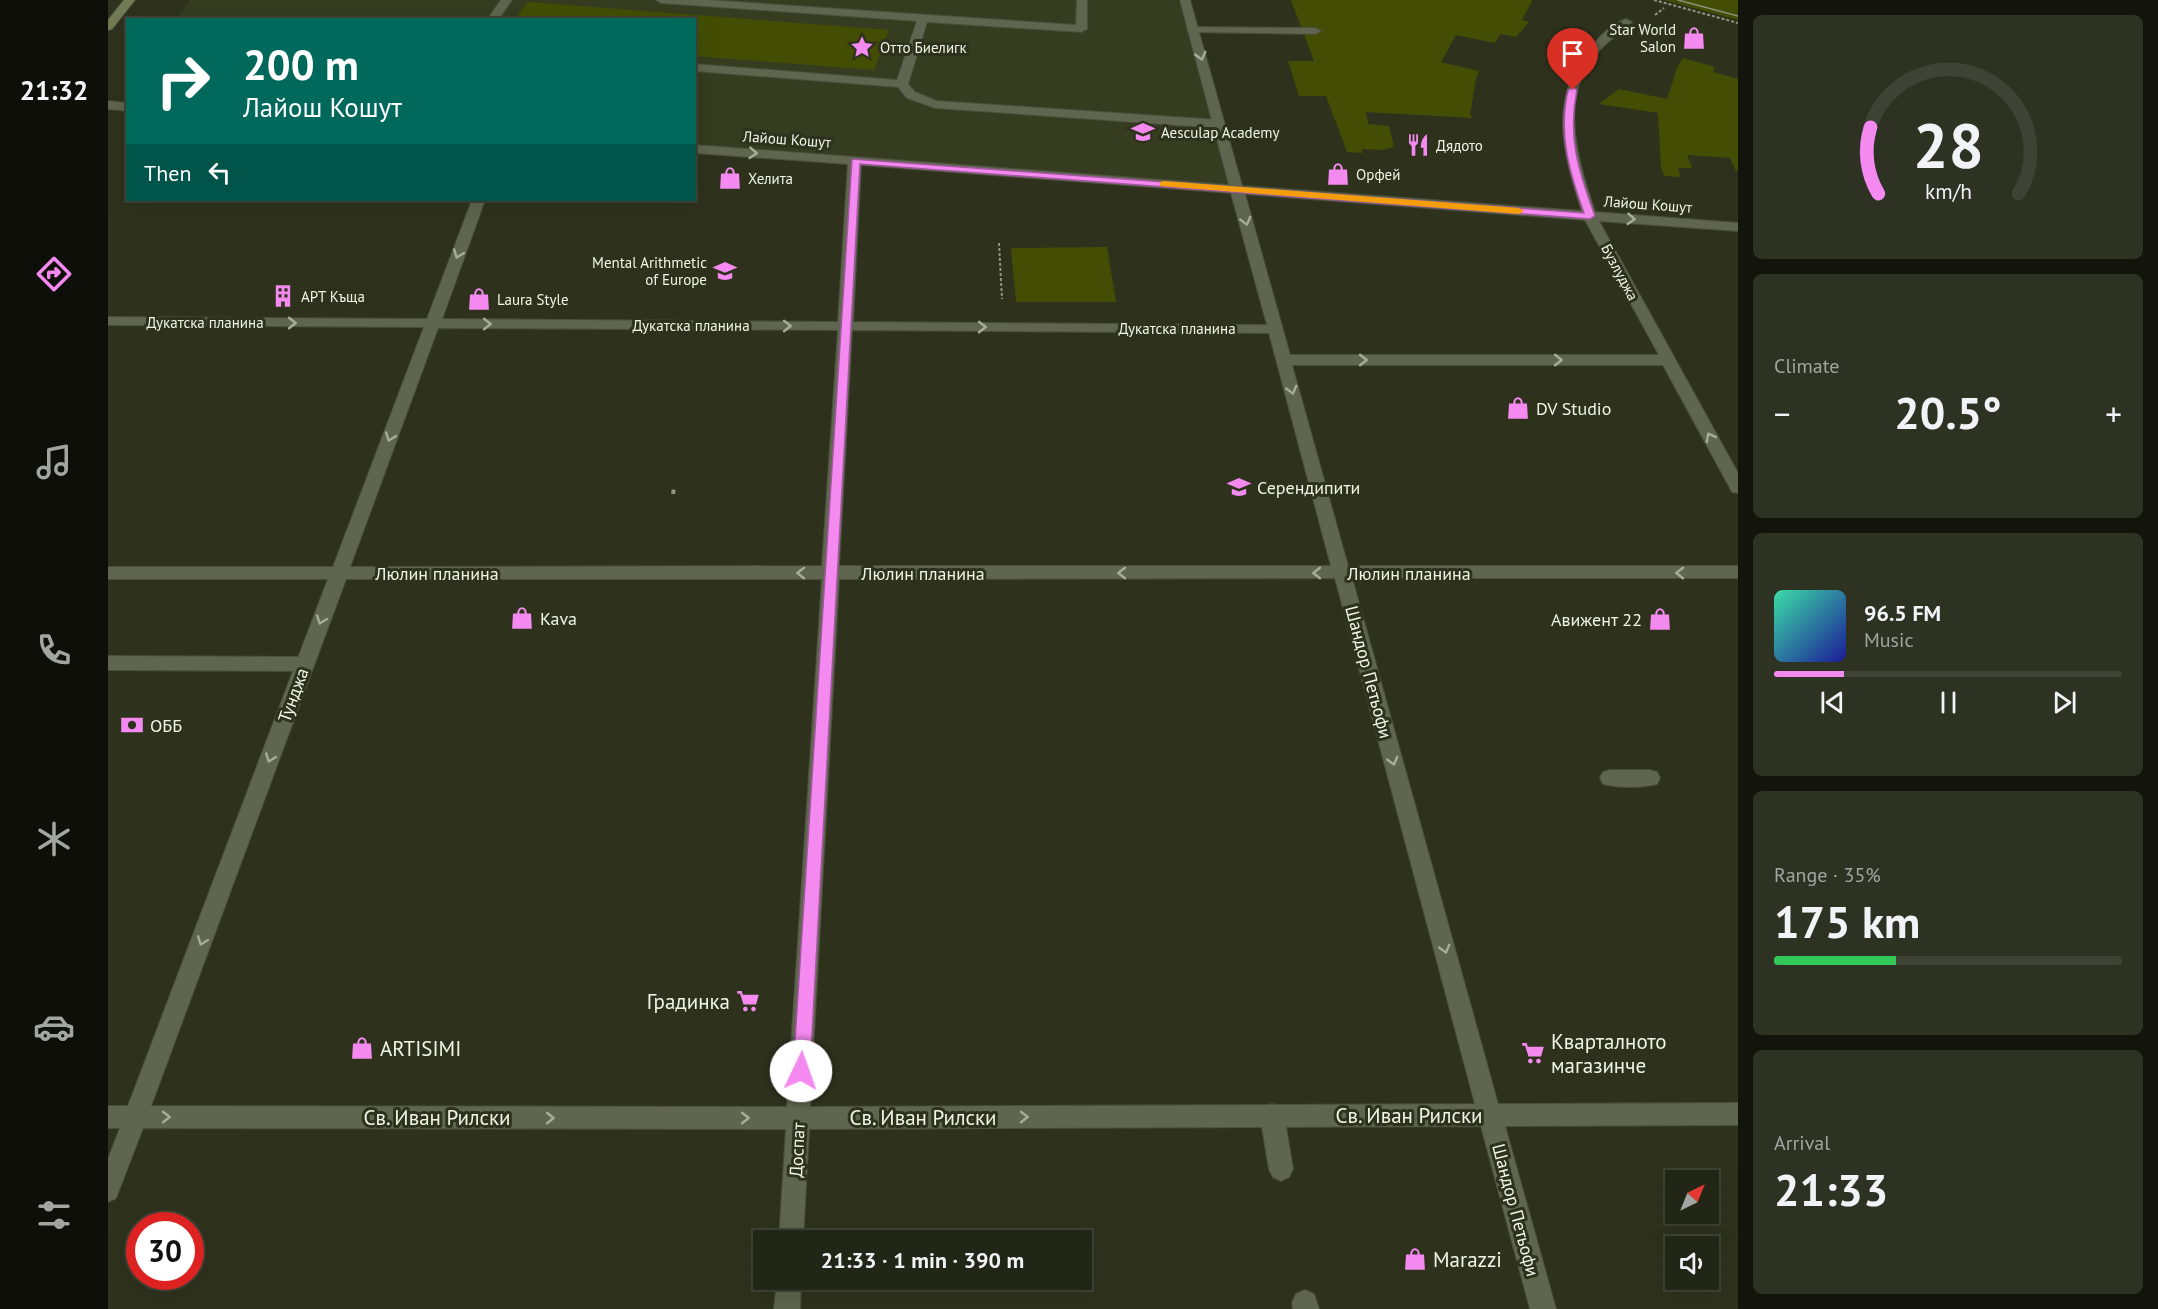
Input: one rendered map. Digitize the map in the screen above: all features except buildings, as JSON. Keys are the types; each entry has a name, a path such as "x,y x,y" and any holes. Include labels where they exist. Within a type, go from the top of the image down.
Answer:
{"main road":[{"path":"108,27 130,0"}],"street":[{"path":"494,18 507,0"},
{"path":"661,0 1081,29 1082,0"},
{"path":"865,14 870,0"},
{"name":"Шандор Петьофи","path":"1185,0 1543,1309"},
{"path":"902,84 924,18"},
{"name":"Бузлуджа","path":"1626,22 1605,35 1590,51 1576,74 1569,105 1568,143 1590,216 1738,488"},
{"path":"1193,30 1315,31"},
{"path":"696,67 902,84 911,95 934,104 1219,124"},
{"path":"108,105 126,107"},
{"name":"Лайош Кошут","path":"696,149 1738,227"},
{"name":"Доспат","path":"792,1230 855,161"},
{"name":"Тунджа","path":"108,1190 478,201"},
{"name":"Дукатска планина","path":"108,321 1275,329"},
{"path":"1284,360 1668,360"},
{"name":"Люлин планина","path":"108,573 1738,572"},
{"path":"108,663 305,664"},
{"path":"1610,778 1650,778"},
{"name":"Св. Иван Рилски","path":"108,1117 799,1118 1738,1114"},
{"path":"1272,1115 1281,1169"},
{"path":"787,1309 788,1290"}],"path":[{"path":"1654,0 1738,22"},
{"path":"999,243 1004,327"},
{"path":"673,494 674,488"}],"shaded area":[{"path":"190,0 1182,0 1244,188 696,145 696,18 176,18"}],"green space":[{"path":"1291,0 1532,1 1522,20 1529,22 1516,37 1500,34 1495,43 1456,35 1441,62 1479,71 1470,115 1474,118 1366,112 1368,124 1389,126 1394,147 1383,150 1362,149 1362,153 1347,152 1326,96 1299,96 1288,61 1314,61"},
{"path":"1664,0 1738,0 1738,20"},
{"path":"528,2 889,30 874,70 696,56 696,18 516,18"},
{"path":"1683,58 1715,67 1713,72 1738,79 1738,171 1730,158 1687,155 1692,168 1678,168 1681,177 1664,176 1661,167 1658,113 1599,104 1619,89 1667,99 1677,68"},
{"path":"1107,247 1116,302 1016,302 1011,248"}],"tram line":[{"path":"1678,0 1738,16"}],"slow traffic":[{"path":"1164,184 1519,211"}],"place":[{"name":"Star World Salon","path":"1694,38"},
{"name":"Отто Биелигк","path":"862,47"},
{"name":"Aesculap Academy","path":"1143,132"},
{"name":"Дядото","path":"1418,145"},
{"name":"Орфей","path":"1338,174"},
{"name":"Хелита","path":"730,178"},
{"name":"Mental Arithmetic of Europe","path":"725,271"},
{"name":"АРТ Къща","path":"283,296"},
{"name":"Laura Style","path":"479,299"},
{"name":"DV Studio","path":"1518,408"},
{"name":"Серендипити","path":"1239,487"},
{"name":"Kava","path":"522,618"},
{"name":"Авижент 22","path":"1660,619"},
{"name":"ОББ","path":"132,725"},
{"name":"Градинка","path":"748,1001"},
{"name":"ARTISIMI","path":"362,1048"},
{"name":"Кварталното магазинче","path":"1533,1053"},
{"name":"Marazzi","path":"1415,1259"}],"route":[{"path":"801,1071 855,161 1590,216 1568,143 1569,105 1573,90"}]}
